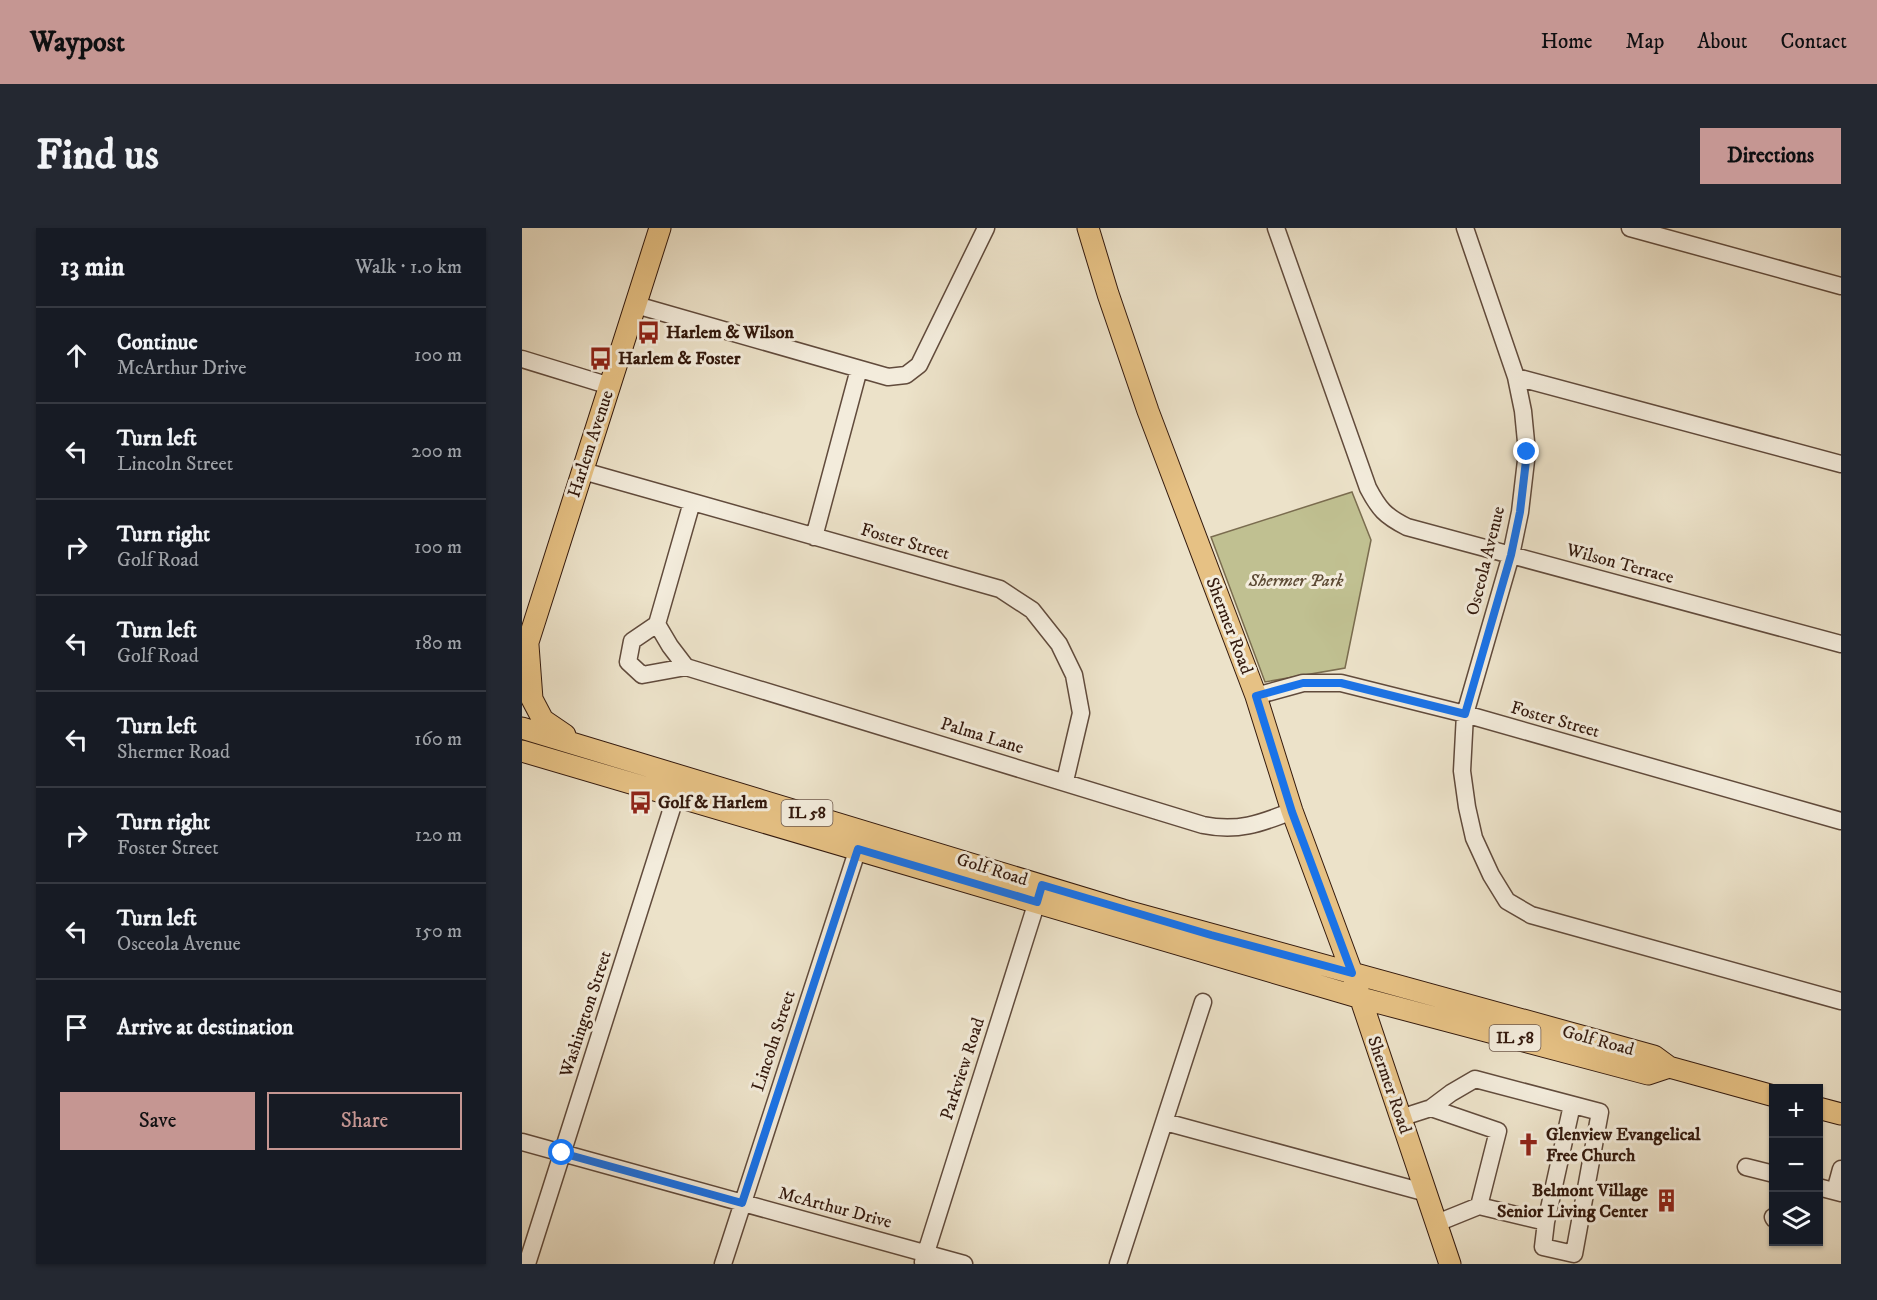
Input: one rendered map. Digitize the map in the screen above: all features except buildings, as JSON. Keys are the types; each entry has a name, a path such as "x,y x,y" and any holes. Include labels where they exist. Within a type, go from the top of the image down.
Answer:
{"main road":[{"name":"Harlem Avenue","path":"523,649 583,471 660,228"},
{"name":"Shermer Road","path":"1088,228 1148,411 1256,696 1292,812 1361,998 1450,1264"},
{"path":"523,649 532,699 543,720 580,746"},
{"name":"Golf Road","path":"522,728 580,746 679,787"},
{"name":"Golf Road","path":"522,751 551,760 679,787 861,839 1361,998 1648,1074 1669,1067"},
{"path":"522,769 551,760"},
{"name":"Golf Road","path":"1039,894 1211,935 1654,1056 1669,1067 1769,1095"},
{"path":"1823,1109 1841,1114"}],"street":[{"path":"636,305 888,377 906,375 920,365 986,228"},
{"name":"Wilson Terrace","path":"1276,228 1368,488 1377,505 1389,518 1407,527 1841,644"},
{"name":"Osceola Avenue","path":"1465,228 1516,377 1523,411 1527,452 1520,512 1511,555 1465,714 1462,771 1467,807 1474,838 1491,875 1507,901 1531,915 1841,1001"},
{"path":"1630,228 1841,286"},
{"path":"522,359 610,386"},
{"path":"814,537 858,369"},
{"path":"1516,377 1841,464"},
{"name":"Foster Street","path":"583,471 1000,589 1032,610 1059,644 1074,675 1081,713 1065,781"},
{"path":"657,624 686,667 642,675 628,662 632,641 657,624 693,502"},
{"name":"Palma Lane","path":"686,667 1221,829 1239,828 1292,812"},
{"name":"Foster Street","path":"1256,696 1303,683 1341,683 1465,714 1841,821"},
{"name":"Washington Street","path":"527,1264 679,787"},
{"name":"Lincoln Street","path":"723,1264 861,839"},
{"name":"Parkview Road","path":"924,1259 1039,894"},
{"path":"1119,1264 1203,1002"},
{"path":"1400,1118 1431,1108 1476,1079 1600,1112 1574,1254 1543,1247 1546,1222 1572,1105"},
{"path":"1431,1108 1498,1131 1479,1206"},
{"path":"1165,1122 1427,1194"},
{"name":"McArthur Drive","path":"522,1142 742,1203 924,1259 964,1264"},
{"path":"1746,1167 1769,1173"},
{"path":"1826,1189 1841,1169"},
{"path":"1437,1223 1479,1206 1546,1222"}],"green space":[{"name":"Shermer Park","path":"1352,492 1371,540 1345,668 1265,682 1211,537"}],"place":[{"name":"Harlem & Wilson","path":"648,333"},
{"name":"Harlem & Foster","path":"600,359"},
{"name":"Golf & Harlem","path":"640,803"},
{"name":"Glenview Evangelical Free Church","path":"1528,1145"},
{"name":"Belmont Village Senior Living Center","path":"1666,1201"}],"route":[{"path":"562,1153 742,1203 858,849 1037,902 1042,885 1211,935 1352,973 1292,812 1256,696 1303,683 1341,683 1465,714 1511,555 1520,512 1527,452"}]}
